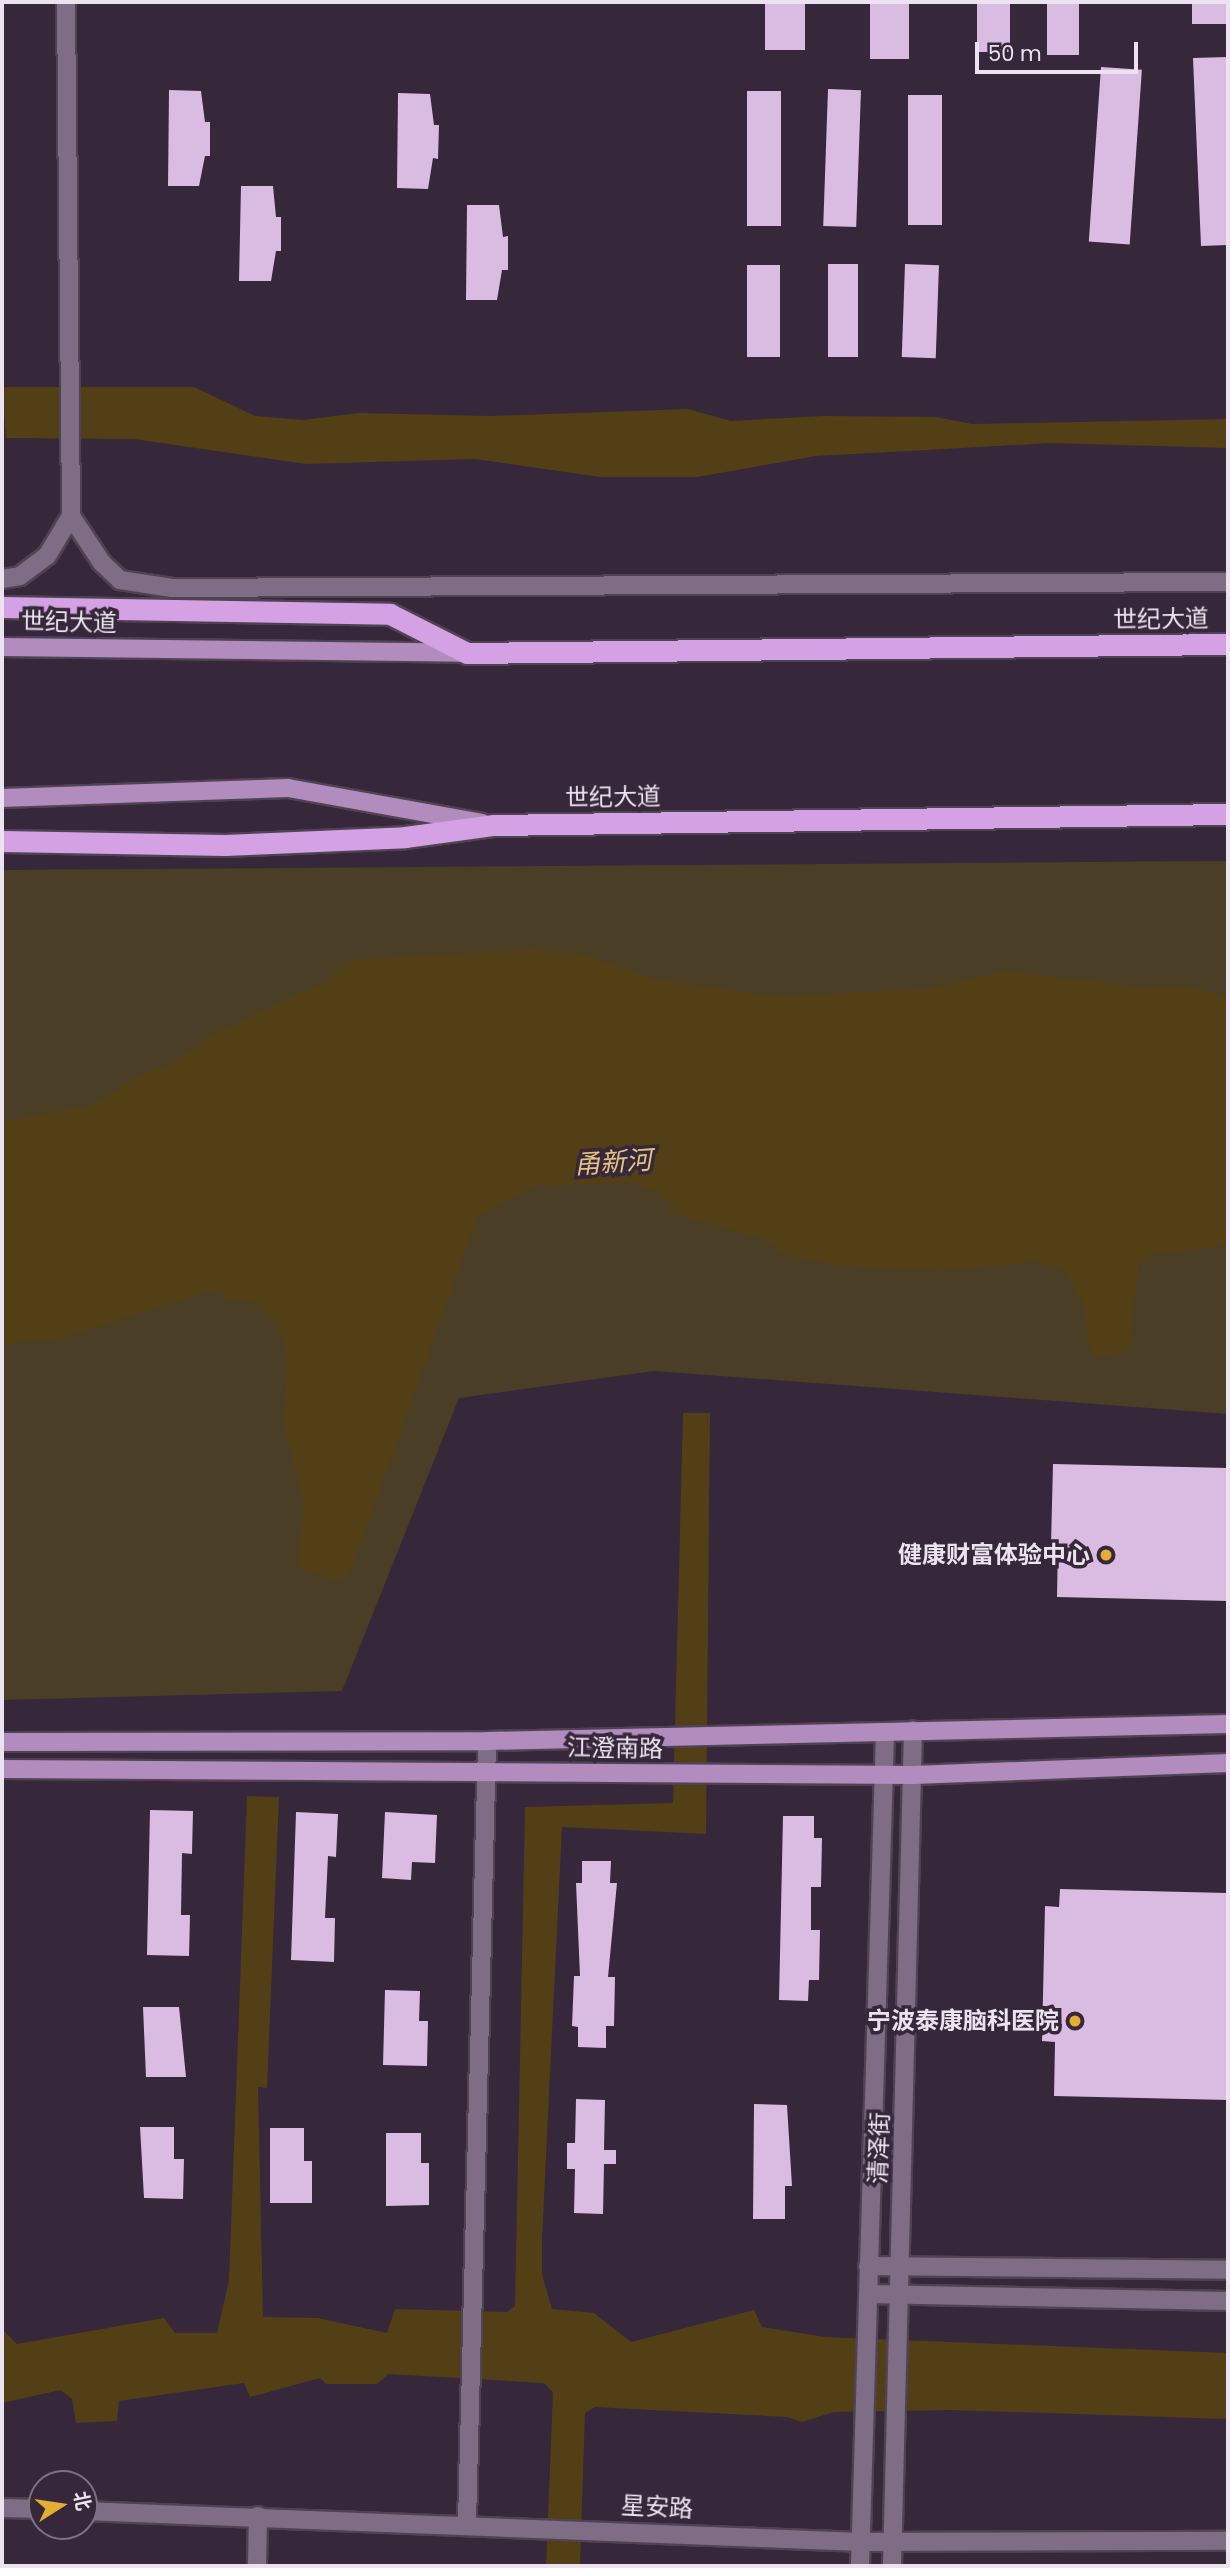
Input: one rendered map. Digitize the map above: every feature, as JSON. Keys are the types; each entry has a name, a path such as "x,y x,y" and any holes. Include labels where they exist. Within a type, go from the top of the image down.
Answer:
{"highway":[{"path":"2,607 390,614 467,653"},
{"name":"世纪大道","path":"467,653 1228,644"},
{"name":"世纪大道","path":"494,825 1228,814"},
{"path":"2,841 249,844 494,825"}],"main road":[{"name":"世纪大道","path":"2,647 467,653"},
{"name":"世纪大道","path":"2,798 288,788 494,825"},
{"name":"江澄南路","path":"2,1742 486,1741 1228,1724"},
{"name":"江澄南路","path":"2,1769 913,1775 1228,1763"}],"street":[{"path":"2,579 20,576 47,556 71,516 66,2"},
{"path":"71,516 102,562 120,579 172,588 1228,582"},
{"name":"清泽街","path":"892,2566 913,1730"},
{"name":"清泽街","path":"860,2566 885,1732"},
{"path":"467,2523 470,2297 486,1741"},
{"path":"869,2266 1228,2270"},
{"path":"868,2294 1228,2301"},
{"path":"2,2508 28,2509"},
{"name":"星安路","path":"98,2511 467,2523 861,2542 893,2539 1228,2541"},
{"path":"257,2566 258,2516"}],"shaded area":[{"path":"1228,861 1228,1414 654,1371 459,1398 342,1691 2,1700 2,870"}],"water":[{"path":"2,387 194,387 255,416 303,420 358,413 491,416 688,409 731,421 823,416 936,417 972,424 1228,419 1228,448 1050,443 816,456 697,477 600,477 475,459 306,464 134,439 6,438"},
{"name":"甬新河","path":"532,949 583,954 656,979 774,996 927,989 1006,971 1149,988 1184,985 1228,997 1228,1245 1153,1255 1139,1263 1129,1351 1095,1357 1088,1344 1084,1304 1062,1269 1036,1262 938,1271 832,1265 782,1254 763,1239 680,1216 657,1192 627,1182 536,1186 478,1216 350,1573 339,1581 298,1567 304,1503 284,1425 287,1355 278,1327 251,1300 227,1301 221,1288 66,1337 2,1345 2,1121 93,1105 135,1078 171,1064 208,1036 324,982 349,960"},
{"path":"683,1413 710,1413 706,1834 562,1827 542,2239 542,2274 552,2309 594,2313 631,2342 754,2310 762,2327 825,2337 1228,2353 1228,2419 951,2410 834,2412 802,2422 787,2417 595,2407 585,2413 580,2566 546,2566 553,2392 544,2383 388,2374 377,2384 326,2384 320,2378 250,2397 244,2383 119,2401 117,2421 76,2423 72,2399 61,2390 2,2403 2,2329 17,2344 164,2318 175,2333 217,2333 229,2280 247,1796 279,1797 267,2088 258,2087 263,2317 318,2318 387,2333 395,2309 507,2312 515,2306 525,1807 673,1803"}],"building":[{"path":"765,2 805,2 805,50 765,50"},
{"path":"870,2 909,2 909,59 870,59"},
{"path":"977,2 1010,2 1010,52 977,52"},
{"path":"1047,2 1079,2 1079,55 1047,55"},
{"path":"1192,2 1228,2 1228,24 1192,24"},
{"path":"1228,57 1228,245 1201,246 1193,58"},
{"path":"1101,67 1142,70 1130,244 1089,242"},
{"path":"828,89 861,90 856,227 823,226"},
{"path":"169,90 201,91 205,122 210,122 210,156 205,156 199,186 168,186"},
{"path":"747,91 781,91 781,226 747,226"},
{"path":"398,93 430,94 434,125 439,125 438,159 433,158 428,189 397,188"},
{"path":"908,95 942,95 942,225 908,225"},
{"path":"241,186 273,186 276,217 281,217 281,251 276,251 271,281 239,281"},
{"path":"467,205 499,205 503,237 508,236 508,270 502,270 497,300 466,300"},
{"path":"828,264 858,264 858,357 828,357"},
{"path":"905,264 939,265 936,358 902,357"},
{"path":"747,265 780,265 780,357 747,357"},
{"path":"1053,1464 1228,1468 1228,1601 1057,1597 1058,1544 1051,1544"},
{"path":"150,1810 193,1811 192,1854 182,1853 181,1915 190,1915 189,1956 147,1955"},
{"path":"296,1812 338,1814 336,1857 328,1856 325,1918 335,1918 334,1962 291,1960"},
{"path":"385,1812 437,1815 435,1863 412,1862 411,1880 382,1878"},
{"path":"783,1816 814,1816 814,1838 822,1838 821,1887 811,1887 811,1930 820,1930 819,1980 809,1980 808,2001 779,2000"},
{"path":"582,1861 611,1861 610,1883 617,1883 608,1977 615,1977 614,2026 606,2026 606,2048 578,2047 578,2027 572,2026 574,1976 580,1976 576,1883 582,1883"},
{"path":"1060,1889 1228,1893 1228,2100 1054,2096 1055,2042 1042,2041 1045,1906 1059,1907"},
{"path":"385,1990 420,1991 419,2021 428,2021 427,2066 383,2065"},
{"path":"143,2007 179,2007 186,2077 146,2077"},
{"path":"576,2099 605,2100 604,2150 616,2150 616,2164 604,2164 603,2214 574,2213 575,2169 567,2169 567,2143 575,2143"},
{"path":"754,2104 787,2105 792,2186 785,2186 785,2219 753,2219"},
{"path":"140,2127 174,2127 174,2159 184,2159 183,2199 144,2198"},
{"path":"270,2128 304,2128 304,2161 312,2161 312,2203 270,2203"},
{"path":"386,2133 421,2133 421,2163 429,2163 429,2205 386,2206"}],"place":[{"name":"健康财富体验中心","path":"1106,1555"},
{"name":"宁波泰康脑科医院","path":"1075,2021"}]}
